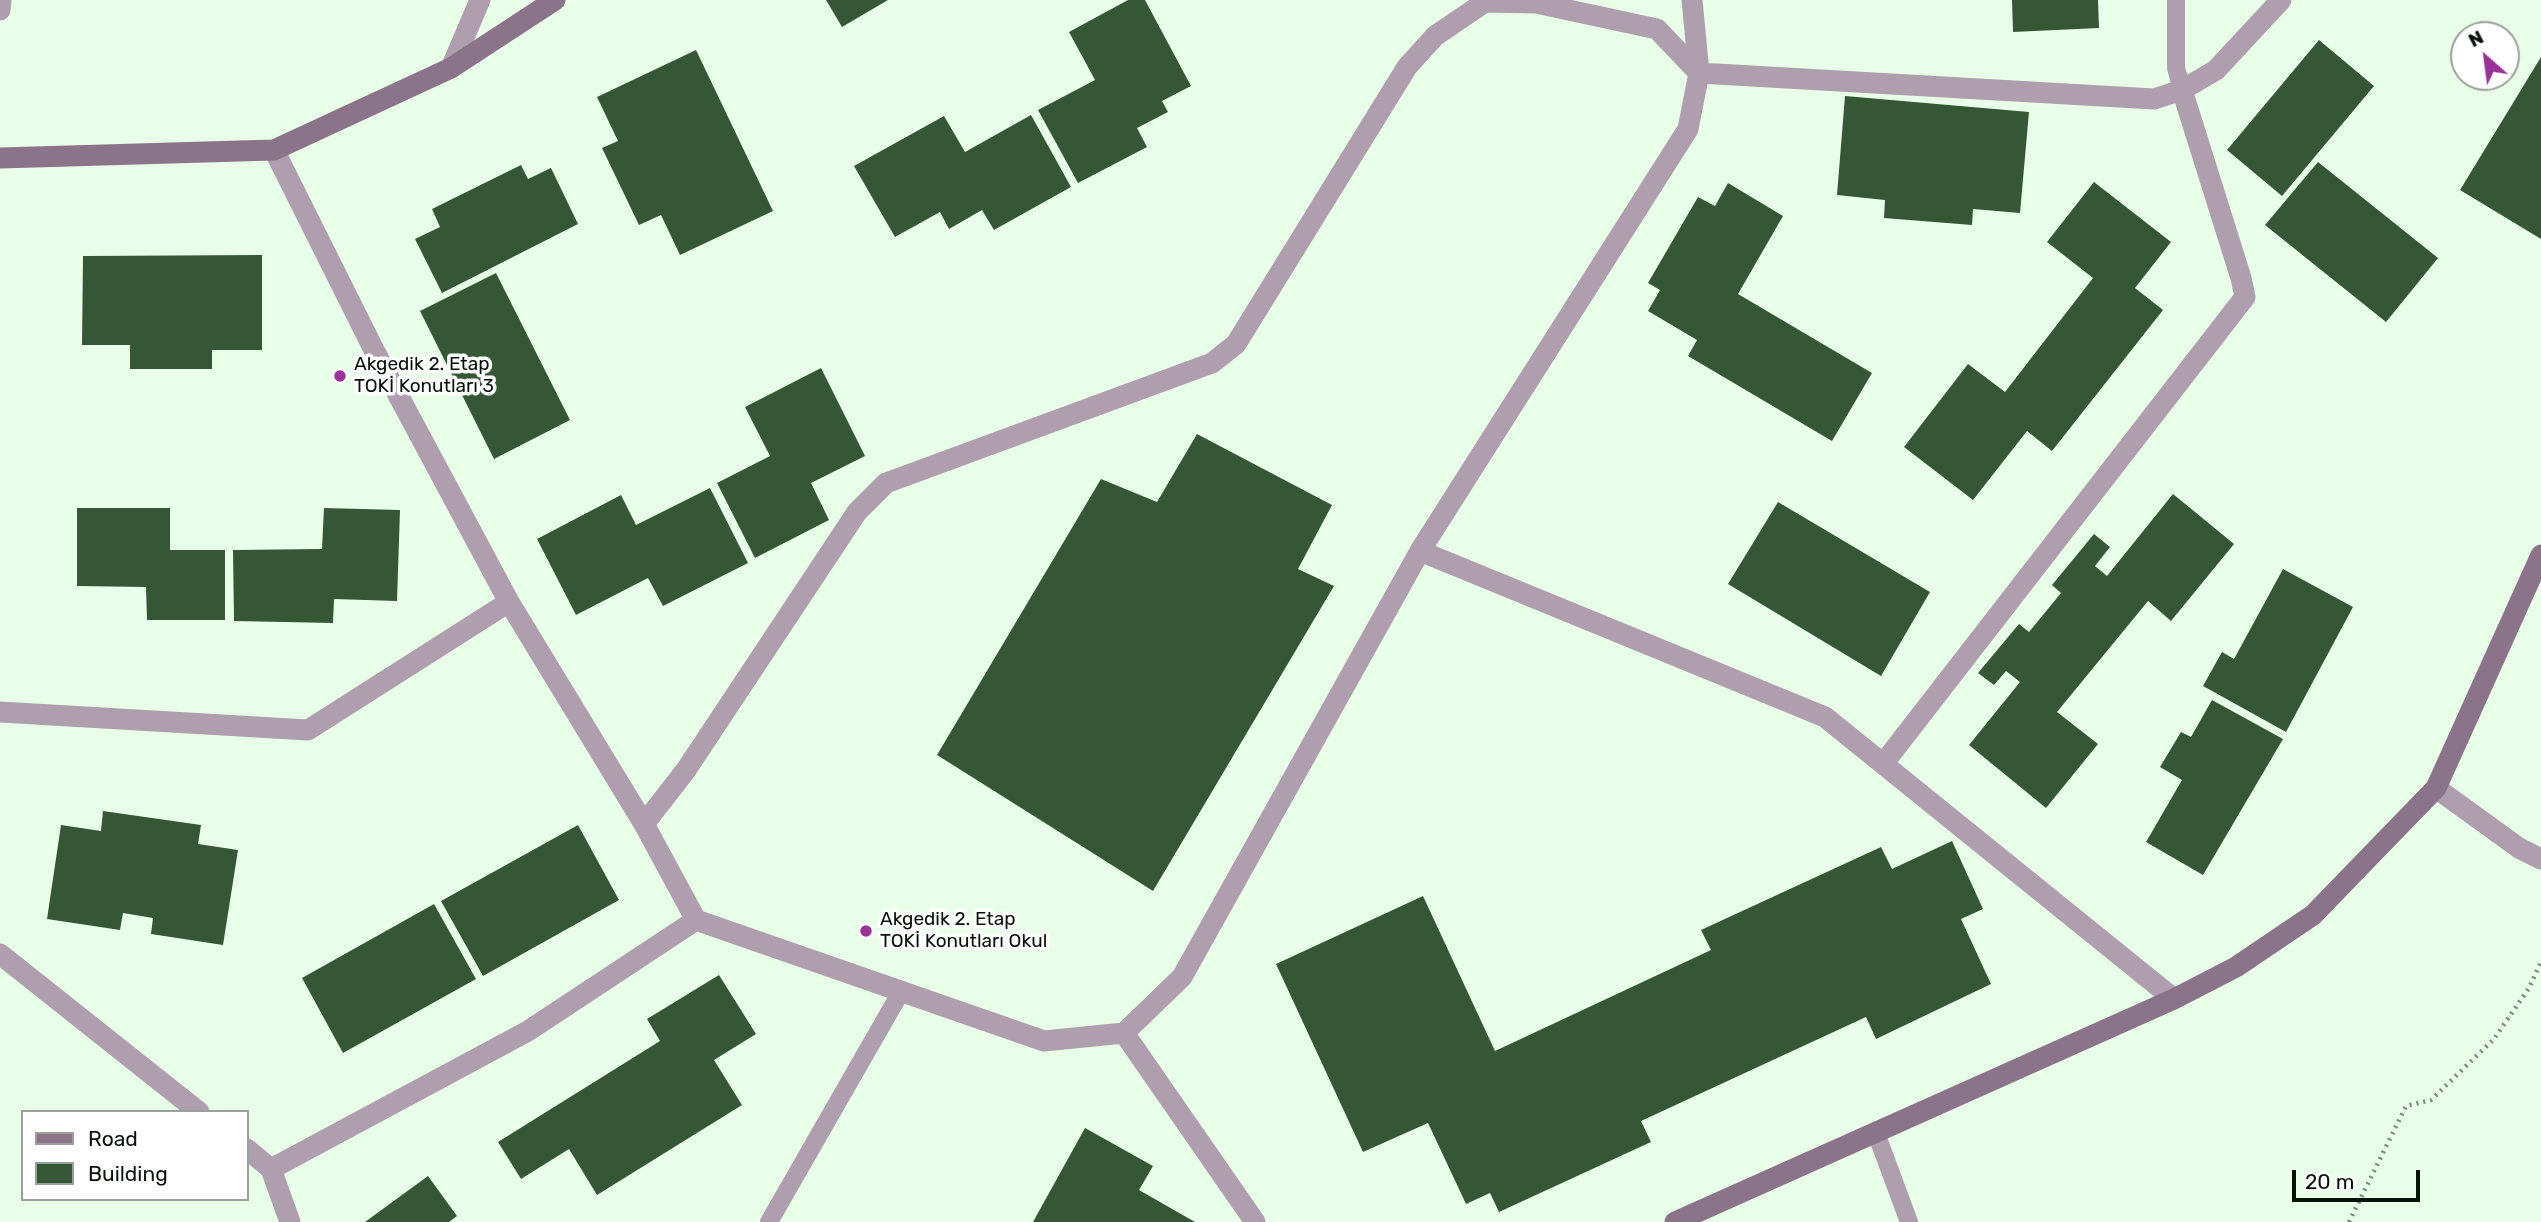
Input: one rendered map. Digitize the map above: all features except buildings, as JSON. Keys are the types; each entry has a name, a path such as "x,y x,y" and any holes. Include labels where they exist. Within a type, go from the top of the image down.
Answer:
{"street":[{"path":"0,10 1,0"},
{"path":"451,68 480,0"},
{"path":"0,158 274,150 451,68 555,0"},
{"path":"274,150 374,350 509,602 644,824 696,920 1044,1041 1124,1033 1182,976 1420,551 1688,129 1699,73 1692,0"},
{"path":"644,824 686,770 857,512 886,483 1212,363 1236,344 1407,67 1435,36 1485,2 1536,3 1657,29 1699,73 2154,99 2182,90 2216,70 2280,0"},
{"path":"1883,764 2245,297 2182,90"},
{"path":"1420,551 1825,717 2174,999"},
{"path":"1675,1222 2174,999 2236,967 2313,915 2436,788 2541,555"},
{"path":"0,712 309,730 509,602"},
{"path":"2436,788 2519,848 2541,859"},
{"path":"271,1169 528,1031 696,920"},
{"path":"0,954 196,1110"},
{"path":"1124,1033 1255,1222"},
{"path":"248,1150 271,1169 290,1222"}],"lane":[{"path":"2176,0 2176,68 2182,90"},
{"path":"769,1222 902,990"},
{"path":"1876,1133 1909,1222"}],"path":[{"path":"2349,1222 2406,1106 2431,1100 2494,1039 2529,988 2541,962"}],"place":[{"name":"Akgedik 2. Etap TOKİ Konutları 3","path":"340,376"},
{"name":"Akgedik 2. Etap TOKİ Konutları Okul","path":"866,931"}]}
